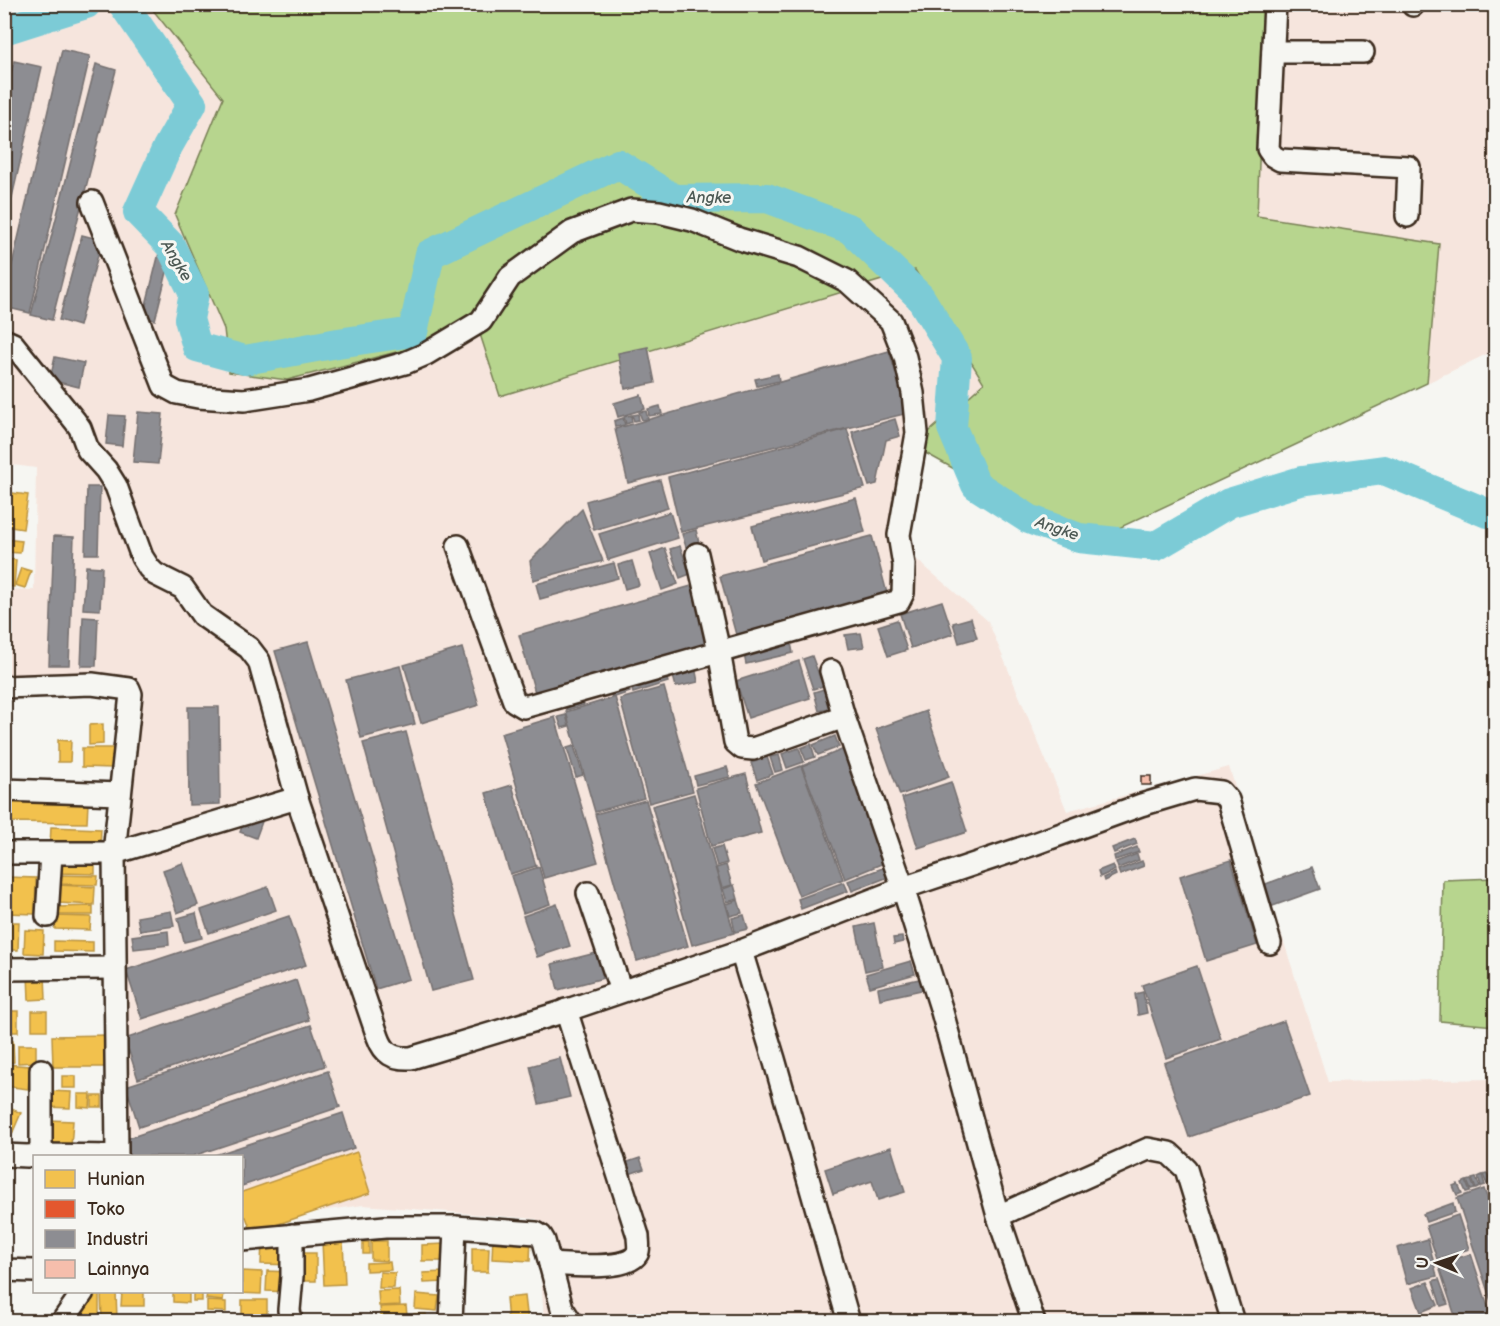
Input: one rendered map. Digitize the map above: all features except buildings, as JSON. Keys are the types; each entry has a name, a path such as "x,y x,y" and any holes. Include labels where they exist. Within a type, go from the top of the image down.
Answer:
{"street":[{"path":"1275,4 1268,149 1280,160 1409,167 1407,216"},
{"path":"1273,52 1363,52"},
{"path":"92,202 164,386 177,393 198,397 244,400 309,390 405,363 426,354 481,321 510,277 572,232 631,210 659,212 692,220 799,257 847,280 891,321 905,357 913,393 917,434 899,536 904,565 903,593 899,601 524,707 514,701 459,546"},
{"path":"4,340 13,344 80,428 88,450 106,470 116,486 142,557 149,568 155,574 183,588 202,615 249,648 259,661 297,798 382,1048 390,1056 411,1058 566,1011 741,951 903,888 1141,805 1195,789 1221,792 1228,800 1270,943"},
{"path":"697,554 719,651 735,742 742,748 753,748 844,717"},
{"path":"831,671 844,717 903,888 941,1008 998,1216 1034,1322"},
{"path":"4,687 92,684 129,689 132,701 114,853 117,1155"},
{"path":"4,790 120,794"},
{"path":"4,853 114,853 297,798"},
{"path":"47,916 51,854"},
{"path":"588,893 621,991"},
{"path":"741,951 849,1322"},
{"path":"4,969 114,968"},
{"path":"550,1264 594,1266 626,1262 636,1257 639,1251 638,1236 566,1011"},
{"path":"41,1070 41,1155"},
{"path":"998,1216 1148,1149 1169,1153 1186,1169 1233,1322"},
{"path":"4,1155 33,1156"},
{"path":"243,1240 385,1227 454,1227 536,1233 544,1241 562,1308 571,1322"},
{"path":"451,1322 454,1227"},
{"path":"291,1322 289,1310 292,1235"},
{"path":"4,1270 33,1271"},
{"path":"62,1322 82,1293"}],"shaded area":[{"path":"5,5 149,5 223,98 175,215 224,329 229,372 479,330 500,396 915,269 984,384 913,446 887,534 988,621 1067,811 1229,767 1328,1082 1495,1079 1495,1321 544,1321 537,1219 363,1205 243,1222 243,1155 111,1155 123,684 5,683 4,589 34,590 36,468 5,464"},
{"path":"1265,5 1495,5 1495,350 1427,383 1439,244 1257,216"}],"green space":[{"path":"149,5 1265,5 1257,216 1439,244 1427,383 1087,543 913,446 984,383 915,270 500,396 479,331 287,380 229,372 224,329 175,215 223,98"},
{"path":"1495,878 1495,1026 1440,1021 1443,880"}],"waterway":[{"name":"Angke","path":"4,30 86,4"},
{"name":"Angke","path":"123,4 192,104 167,148 138,212 170,245 194,294 189,319 197,347 245,360 413,332 430,254 618,164 674,199 767,198 850,229 920,297 957,358 952,428 976,485 1029,519 1079,538 1156,546 1229,503 1301,481 1384,470 1487,513 1496,512"}]}
